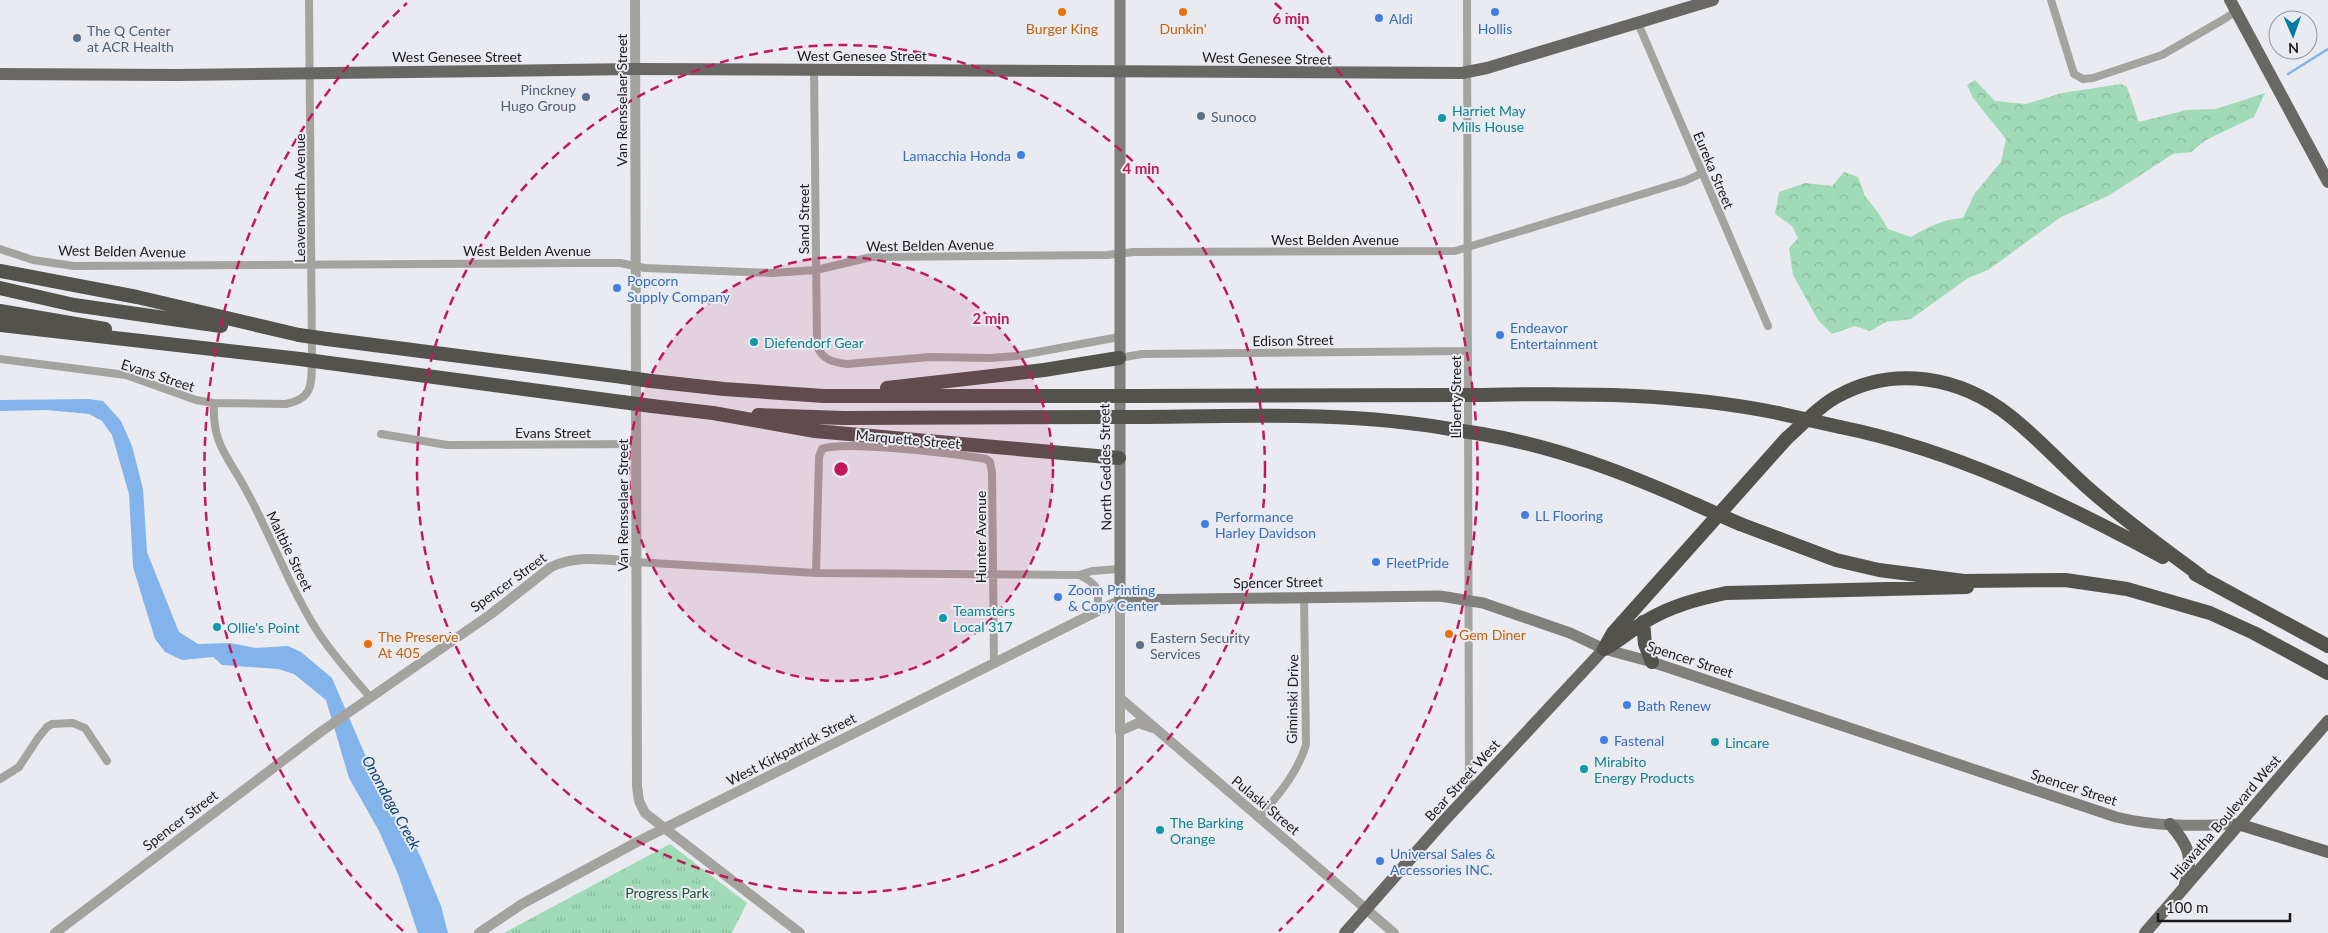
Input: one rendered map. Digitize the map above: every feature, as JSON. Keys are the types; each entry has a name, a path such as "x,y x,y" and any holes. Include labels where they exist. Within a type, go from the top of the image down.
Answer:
{"highway":[{"path":"0,265 38,275 48,280"},
{"path":"0,271 137,297 299,335"},
{"path":"0,288 74,305 148,317 724,390 824,396 1618,394 1692,400 1778,413 1894,441 1948,458 2026,488 2108,527 2328,646"},
{"path":"0,311 204,347"},
{"path":"0,325 300,359 712,414 815,431 1119,458"},
{"path":"791,394 898,387 1044,370 1119,358"},
{"path":"1604,649 1613,633 1787,438 1835,397 1882,381 1911,378 1938,380 1960,386 1991,402 2011,417 2116,513 2202,578"},
{"path":"712,414 844,418 1336,417 1416,423 1482,434 1574,456 1618,471 1740,524 1829,558 1879,570 1964,581 2065,580 2127,589 2174,601 2236,623 2328,673"},
{"path":"1604,649 1618,642 1643,622 1672,608 1694,600 1726,594 1947,589 2018,581"},
{"path":"1643,622 1645,644 1652,662"}],"main road":[{"name":"North Geddes Street","path":"1120,0 1120,600"},
{"name":"West Genesee Street","path":"0,74 177,75 635,69 1404,74 1467,72 1487,68 1713,0"},
{"path":"2233,5 2328,182"},
{"name":"Spencer Street","path":"1120,600 1440,596 1469,599 1570,633 1604,649 1652,662 2093,810 2133,821 2170,824 2238,824"},
{"name":"Bear Street West","path":"1345,933 1469,794 1604,649"},
{"name":"Hiawatha Boulevard West","path":"2145,933 2328,721"},
{"path":"2170,824 2183,839 2189,852 2188,875 2184,889"},
{"path":"2238,824 2328,852"}],"street":[{"name":"Leavenworth Avenue","path":"307,394 311,384 312,358 310,0"},
{"name":"Van Rensselaer Street","path":"635,0 637,786 645,813 800,933"},
{"name":"Liberty Street","path":"1467,0 1469,794"},
{"path":"2052,0 2074,74 2079,78 2093,78 2148,61 2226,18 2233,5"},
{"name":"Eureka Street","path":"1638,23 1768,326"},
{"name":"Sand Street","path":"814,69 816,346 820,354 831,362 846,364 930,357 991,358 1016,356 1119,337"},
{"name":"West Belden Avenue","path":"0,249 32,260 74,266 580,262 620,263 636,267 772,273 816,270 871,257 1352,250 1435,252 1467,248 1684,181 1702,173"},
{"name":"Edison Street","path":"1119,358 1142,354 1468,351"},
{"name":"Evans Street","path":"0,359 126,375 196,400 214,403 286,404 296,402 307,394"},
{"name":"Maltbie Street","path":"214,403 213,420 216,438 246,489 308,616 330,650 370,697"},
{"name":"Evans Street","path":"381,434 447,445 636,444"},
{"name":"Marquette Street","path":"816,573 818,457 822,449 827,447 872,447 986,459 990,462 992,472"},
{"name":"Hunter Avenue","path":"992,472 994,662"},
{"name":"Spencer Street","path":"55,933 322,731 491,614 551,567 561,562 582,559 816,573 1079,575 1092,571 1120,569"},
{"path":"1079,575 1092,582 1097,589 1097,610"},
{"name":"Giminski Drive","path":"1259,818 1290,781 1301,761 1306,745 1304,597"},
{"name":"West Kirkpatrick Street","path":"479,933 522,904 666,828 1120,600"},
{"name":"North Geddes Street","path":"1120,600 1120,933"},
{"name":"Pulaski Street","path":"1120,698 1394,933"},
{"path":"0,779 19,767 38,738 52,724 73,723 85,728 107,761"},
{"path":"1120,731 1138,723 1153,728"}],"green space":[{"path":"1975,80 1995,101 2026,104 2062,93 2121,84 2127,87 2139,122 2187,110 2216,109 2265,93 2254,117 2206,140 2191,152 2173,154 2108,196 2061,217 1988,270 1968,278 1911,319 1886,322 1870,331 1855,326 1832,334 1818,320 1793,275 1789,248 1798,238 1792,226 1775,214 1779,192 1805,183 1832,186 1844,172 1858,177 1865,196 1888,229 1911,237 1936,224 1963,218 1975,193 2001,162 2006,139 1973,98 1967,85"},
{"name":"Progress Park","path":"670,844 747,903 732,933 504,933"}],"water":[{"path":"89,399 103,401 121,421 132,446 143,489 147,552 179,632 198,644 230,643 256,648 288,646 301,652 332,678 388,808 411,837 422,860 441,906 448,933 418,933 398,874 379,831 349,778 326,700 294,674 278,669 222,665 213,657 182,660 165,652 155,639 133,567 129,494 112,435 102,421 89,414 47,410 0,411 0,400"}],"waterway":[{"path":"2288,74 2328,49"}],"place":[{"name":"Burger King","path":"1062,12"},
{"name":"Dunkin'","path":"1183,12"},
{"name":"Hollis","path":"1495,12"},
{"name":"Aldi","path":"1379,18"},
{"name":"The Q Center at ACR Health","path":"77,38"},
{"name":"Pinckney Hugo Group","path":"586,97"},
{"name":"Sunoco","path":"1201,116"},
{"name":"Harriet May Mills House","path":"1442,118"},
{"name":"Lamacchia Honda","path":"1021,155"},
{"name":"Popcorn Supply Company","path":"617,288"},
{"name":"Endeavor Entertainment","path":"1500,335"},
{"name":"Diefendorf Gear","path":"754,342"},
{"name":"LL Flooring","path":"1525,515"},
{"name":"Performance Harley Davidson","path":"1205,524"},
{"name":"FleetPride","path":"1376,562"},
{"name":"Zoom Printing & Copy Center","path":"1058,597"},
{"name":"Teamsters Local 317","path":"943,618"},
{"name":"Ollie's Point","path":"217,627"},
{"name":"Gem Diner","path":"1449,634"},
{"name":"The Preserve At 405","path":"368,644"},
{"name":"Eastern Security Services","path":"1140,645"},
{"name":"Bath Renew","path":"1627,705"},
{"name":"Fastenal","path":"1604,740"},
{"name":"Lincare","path":"1715,742"},
{"name":"Mirabito Energy Products","path":"1584,769"},
{"name":"The Barking Orange","path":"1160,830"},
{"name":"Universal Sales & Accessories INC.","path":"1380,861"}],"water label":[{"name":"Onondaga Creek","path":"392,802"}]}
